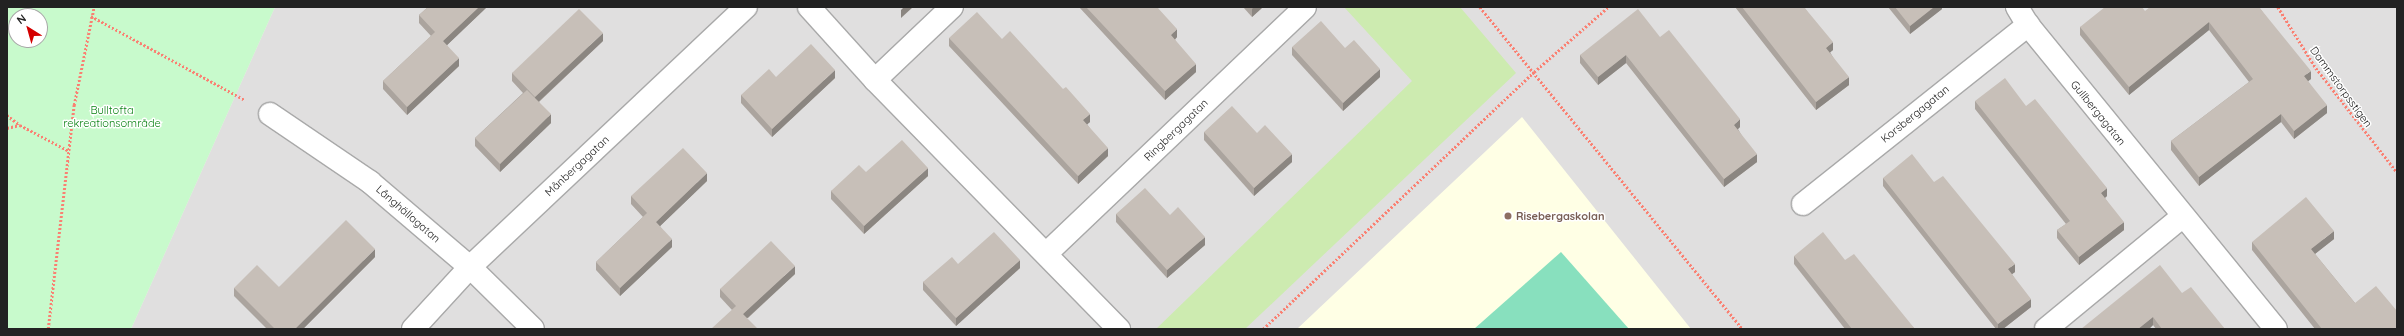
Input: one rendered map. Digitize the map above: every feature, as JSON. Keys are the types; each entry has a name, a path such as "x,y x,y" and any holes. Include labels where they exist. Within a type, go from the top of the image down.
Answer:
{"street":[{"name":"Månbergagatan","path":"413,329 470,267 746,7"},
{"path":"809,7 875,80 1047,253 1120,329"},
{"path":"875,80 952,7"},
{"name":"Ringbergagatan","path":"1047,253 1305,7"},
{"name":"Korsbergagatan","path":"1803,204 2022,16"},
{"name":"Gullbergagatan","path":"2022,16 2182,216 2276,329"},
{"name":"Långhällagatan","path":"270,114 370,182 470,267 533,329"},
{"path":"2046,329 2182,216"}],"path":[{"path":"48,329 74,105 94,7"},
{"path":"1480,7 1743,329"},
{"path":"1263,329 1534,72 1608,7"},
{"name":"Dammstorpsstigen","path":"2278,7 2316,68 2397,172"},
{"path":"91,16 270,114"},
{"path":"7,115 20,125 69,151"},
{"path":"7,128 20,125"}],"shaded area":[{"path":"275,7 2397,7 2397,329 131,329"},
{"name":"Risebergaskolan","path":"1522,117 1691,329 1297,329"}],"green space":[{"name":"Bulltofta rekreationsområde","path":"7,7 275,7 131,329 7,329"},
{"path":"1344,7 1460,7 1516,73 1245,329 1156,329 1412,81"},
{"path":"1561,252 1629,329 1474,329"}],"building":[{"path":"428,7 479,7 443,41 459,58 407,107 383,81 435,32 419,15"},
{"path":"1086,7 1157,7 1177,29 1171,35 1196,64 1165,91"},
{"path":"1742,7 1804,7 1833,42 1826,48 1849,77 1816,102"},
{"path":"1895,7 1934,7 1910,26"},
{"path":"2105,7 2142,7 2145,11 2150,7 2259,7 2311,71 2304,76 2327,105 2294,131 2281,114 2199,177 2171,141 2253,79 2209,22 2129,87 2080,27"},
{"path":"579,9 603,33 535,97 512,73"},
{"path":"1638,9 1660,37 1669,30 1740,119 1734,125 1757,154 1724,179 1626,55 1598,77 1580,55"},
{"path":"977,12 1002,39 1010,31 1063,89 1066,87 1090,114 1083,120 1108,148 1078,176 949,38"},
{"path":"1321,21 1345,48 1354,40 1380,69 1343,103 1292,47"},
{"path":"811,44 835,70 772,129 741,95 769,69 776,77"},
{"path":"2005,78 2026,106 2035,99 2107,188 2101,193 2124,222 2079,257 2057,230 2070,221 1975,101"},
{"path":"527,90 551,114 500,164 475,138"},
{"path":"1232,106 1257,133 1265,125 1292,154 1254,188 1204,132"},
{"path":"902,140 928,168 864,226 831,191 859,165 866,172"},
{"path":"683,148 707,173 656,222 672,239 620,288 596,262 647,213 631,196"},
{"path":"1912,154 1934,182 1943,176 2015,264 2008,269 2031,299 1998,324 1883,178"},
{"path":"1145,188 1170,215 1178,207 1205,237 1167,270 1116,214"},
{"path":"2306,197 2334,231 2311,249 2355,303 2376,286 2397,311 2397,327 2394,329 2322,329 2252,242"},
{"path":"346,220 375,249 295,329 275,329 234,288 257,265 279,287"},
{"path":"994,232 1020,260 956,318 923,282 952,257 958,264"},
{"path":"1823,232 1845,260 1854,254 1915,329 1852,329 1794,256"},
{"path":"771,241 795,266 743,314 758,329 711,329 736,306 720,289"},
{"path":"2160,265 2182,293 2191,287 2225,329 2162,329 2153,317 2138,329 2081,329"}],"place":[{"name":"Risebergaskolan","path":"1508,216"}]}
